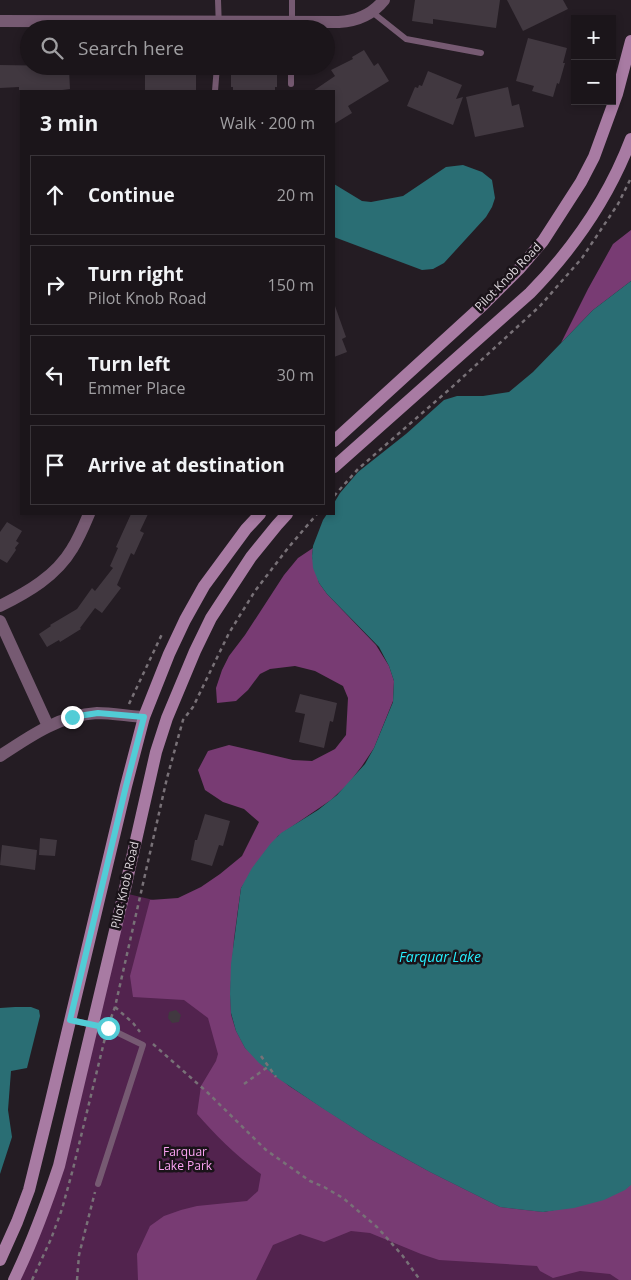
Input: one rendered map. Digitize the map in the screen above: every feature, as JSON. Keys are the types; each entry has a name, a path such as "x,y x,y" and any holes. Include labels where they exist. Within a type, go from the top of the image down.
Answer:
{"main road":[{"name":"Pilot Knob Road","path":"335,440 483,305 519,269 543,241 581,182 594,157 617,94 631,41"},
{"name":"Pilot Knob Road","path":"335,466 548,275 598,206 631,139"},
{"name":"Pilot Knob Road","path":"0,1260 17,1222 28,1190 144,717 169,654 204,586 246,529 259,515"},
{"name":"Pilot Knob Road","path":"14,1280 30,1247 56,1175 156,752 167,718 211,618 251,557 287,515"},
{"path":"144,717 167,718"}],"street":[{"path":"335,22 351,21 372,12 384,0"},
{"path":"0,21 20,21"},
{"path":"0,606 24,594 43,581 59,566 72,550 89,515"},
{"path":"0,621 48,726"},
{"path":"0,756 29,736 72,717 98,713 144,717"}],"lane":[{"path":"218,0 219,20"},
{"path":"292,0 292,20"},
{"path":"372,12 406,38 481,53"},
{"path":"216,90 217,75"},
{"path":"291,75 291,84"},
{"path":"70,1020 108,1028 143,1045 98,1184"}],"path":[{"path":"32,1280 51,1239 62,1209 75,1161 115,1007 167,778 183,720 193,707 230,633 255,591 316,515"},
{"path":"115,1007 142,1034"},
{"path":"149,1040 208,1092 266,1150 310,1181 343,1198 367,1218 402,1255 420,1280"},
{"path":"261,1056 276,1077"},
{"path":"244,1084 269,1066"},
{"path":"76,1280 79,1255 98,1184"}],"green space":[{"name":"Farquar Lake Park","path":"124,893 221,916 237,916 231,964 231,1013 236,1031 279,1079 322,1108 543,1212 631,1280 14,1280 47,1204"}],"shaded area":[{"path":"631,230 631,281 593,310 561,343 613,244"},
{"path":"313,548 312,556 319,583 327,594 376,645 389,666 394,681 393,701 374,748 348,784 331,800 278,836 241,888 234,938 230,994 231,1015 236,1031 245,1048 289,1086 372,1140 500,1207 543,1212 554,1210 631,1173 631,1280 619,1280 610,1274 580,1271 553,1278 540,1271 537,1266 439,1260 370,1233 351,1231 324,1242 300,1234 273,1245 256,1280 138,1280 137,1254 150,1226 164,1216 181,1210 197,1206 247,1201 258,1191 261,1174 228,1146 197,1114 201,1086 216,1061 218,1054 208,1018 184,1000 133,997 130,976 150,900 178,898 201,887 220,874 242,856 259,822 244,809 223,802 205,790 198,770 208,751 229,745 293,760 312,761 335,749 346,735 348,698 343,686 315,671 295,666 270,669 260,674 248,690 236,701 217,703 216,688 229,656 284,575 298,558"}],"water":[{"path":"463,165 482,172 492,180 495,198 486,217 444,263 433,269 422,270 335,237 335,185 362,201 371,202 403,196 446,167"},
{"name":"Farquar Lake","path":"631,281 631,1185 604,1200 574,1208 543,1212 500,1207 430,1172 372,1140 279,1079 259,1063 245,1048 236,1031 231,1013 231,964 241,888 252,868 281,833 318,810 337,795 365,764 374,748 393,702 394,681 379,647 327,594 319,583 313,568 313,546 323,520 326,515 335,515 335,501 358,472 406,434 444,400 457,396 483,396 509,392 533,372 593,310"},
{"path":"31,1007 39,1010 40,1016 27,1068 11,1071 8,1110 12,1137 0,1174 0,1008"}],"building":[{"path":"415,0 500,0 496,28 433,19 433,24 412,21"},
{"path":"507,0 563,0 568,9 523,31"},
{"path":"528,38 567,48 559,84 557,83 553,97 532,91 534,86 516,81"},
{"path":"364,50 374,66 378,63 389,81 348,106 352,113 335,123 335,90 314,90 335,76 335,68 353,59 352,57"},
{"path":"0,65 20,65 20,75 69,75 70,89 20,90 19,87 0,88"},
{"path":"428,71 462,85 456,99 463,97 453,125 407,106 415,87 422,86"},
{"path":"145,75 196,75 196,90 145,90"},
{"path":"231,75 277,75 277,87 275,87 275,90 233,90 233,87 231,87"},
{"path":"508,87 512,106 519,104 524,127 475,137 466,97"},
{"path":"335,306 346,337 342,339 347,352 335,357"},
{"path":"131,515 148,515 140,531 144,533 134,555 131,553 117,585 121,588 102,613 95,608 81,629 60,642 59,640 47,647 39,634 77,609 92,588 95,591 113,568 110,566 118,548 116,547"},
{"path":"7,522 22,531 16,541 19,543 15,548 16,550 7,563 0,559 0,532"},
{"path":"300,694 337,703 333,722 330,721 324,748 299,742 305,714 295,712"},
{"path":"205,814 230,821 223,846 219,845 212,866 191,860 195,840 197,840"},
{"path":"40,838 57,840 55,856 39,855"},
{"path":"2,845 37,850 35,870 0,865"},
{"path":"176,1010 181,1015 179,1022 172,1023 168,1018 169,1012"}],"route":[{"path":"72,717 98,713 144,717 70,1020 108,1028"}]}
